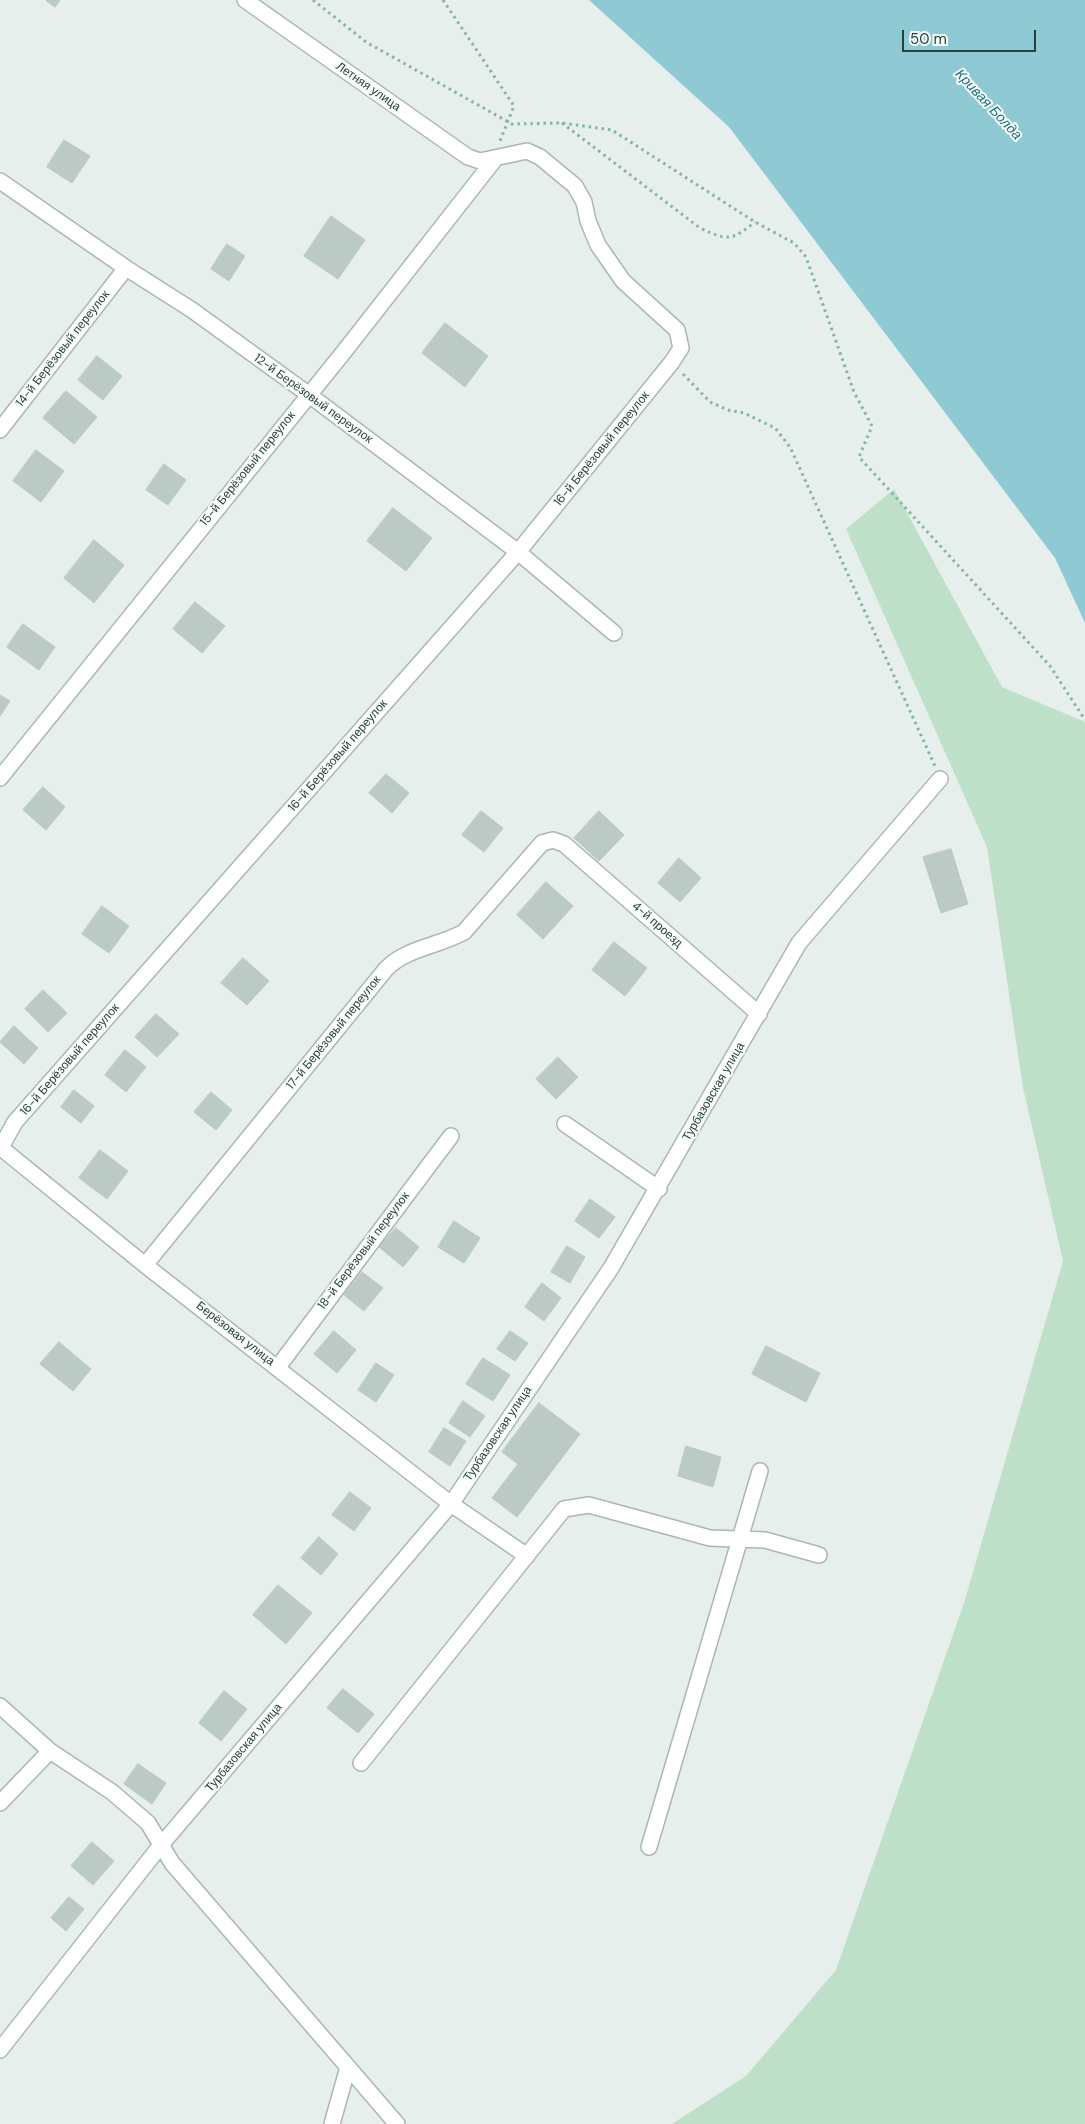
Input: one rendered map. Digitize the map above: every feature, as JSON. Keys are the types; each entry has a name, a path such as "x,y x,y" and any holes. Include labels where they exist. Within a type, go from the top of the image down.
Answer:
{"street":[{"name":"Летняя улица","path":"245,0 468,157 480,161 527,151 540,157 575,186 584,202 588,221 598,246 610,263 624,281 677,330 681,348 672,362"},
{"name":"15-й Берёзовый переулок","path":"0,778 495,159"},
{"name":"12-й Берёзовый переулок","path":"0,181 126,268 192,310 308,394 518,552 614,632"},
{"name":"14-й Берёзовый переулок","path":"0,430 126,268"},
{"name":"16-й Берёзовый переулок","path":"0,1148 15,1122 518,552 672,362"},
{"name":"Турбазовская улица","path":"0,2050 161,1845 451,1504 611,1268 659,1189 798,943 940,779"},
{"name":"4-й проезд","path":"553,840 564,844 759,1014"},
{"name":"17-й Берёзовый переулок","path":"144,1264 386,969 403,956 447,941 464,932 542,843 553,840"},
{"path":"565,1124 659,1189"},
{"name":"18-й Берёзовый переулок","path":"278,1367 451,1136"},
{"name":"Берёзовая улица","path":"0,1148 144,1264 451,1504 527,1556"},
{"path":"649,1847 760,1471"},
{"path":"361,1763 564,1509 589,1505 710,1538 765,1540 819,1555"},
{"path":"0,1706 50,1751 119,1798 148,1823 172,1863 398,2124"},
{"path":"0,1803 50,1751"},
{"path":"332,2124 348,2067"}],"path":[{"path":"313,0 366,42 512,124 562,123 612,130 755,222 794,243 806,257 854,392 872,426 859,458 1050,666 1085,720"},
{"path":"444,0 514,106 507,121 495,159"},
{"path":"562,123 700,228 719,237 736,237 755,222"},
{"path":"672,362 710,402 728,410 744,413 775,428 790,447 940,779"}],"green space":[{"path":"894,489 1002,687 1085,722 1085,2124 672,2124 746,2076 836,1970 964,1603 1063,1261 1023,1088 987,847 846,529"}],"water":[{"name":"Кривая Болда","path":"589,0 1085,0 1085,623 1055,558 729,127"}],"building":[{"path":"46,0 60,0 55,7"},
{"path":"64,140 90,156 72,183 47,167"},
{"path":"331,216 365,240 338,279 304,256"},
{"path":"227,244 245,256 229,281 211,269"},
{"path":"445,323 488,356 465,387 422,353"},
{"path":"97,356 122,376 103,400 78,380"},
{"path":"66,391 97,417 74,444 43,418"},
{"path":"36,450 64,471 41,502 13,481"},
{"path":"164,464 186,480 168,505 146,490"},
{"path":"393,508 432,538 406,571 367,541"},
{"path":"94,540 124,565 94,603 64,578"},
{"path":"195,602 225,626 202,653 173,629"},
{"path":"23,624 55,647 39,670 7,647"},
{"path":"0,695 10,701 0,716"},
{"path":"386,774 409,793 392,813 369,793"},
{"path":"43,787 65,807 46,830 23,810"},
{"path":"481,811 503,828 484,852 462,835"},
{"path":"599,811 624,835 599,861 574,838"},
{"path":"951,849 968,904 941,913 923,857"},
{"path":"679,858 701,878 680,902 658,883"},
{"path":"546,882 573,906 543,939 517,915"},
{"path":"102,906 129,926 109,953 82,934"},
{"path":"614,942 647,968 625,996 592,970"},
{"path":"243,958 269,981 247,1005 221,983"},
{"path":"43,990 67,1013 48,1032 25,1009"},
{"path":"156,1014 179,1034 157,1057 135,1037"},
{"path":"14,1026 38,1048 24,1064 0,1042"},
{"path":"125,1050 146,1067 126,1092 105,1075"},
{"path":"558,1057 578,1077 556,1099 536,1079"},
{"path":"74,1090 94,1106 81,1123 61,1107"},
{"path":"211,1092 232,1110 216,1130 194,1112"},
{"path":"100,1150 128,1171 107,1199 79,1178"},
{"path":"590,1199 615,1217 599,1238 575,1221"},
{"path":"454,1221 480,1238 464,1263 438,1247"},
{"path":"396,1228 419,1247 403,1267 379,1247"},
{"path":"567,1246 585,1257 570,1283 551,1272"},
{"path":"362,1272 383,1288 364,1311 344,1295"},
{"path":"542,1283 561,1298 544,1321 525,1307"},
{"path":"334,1331 356,1350 337,1373 314,1354"},
{"path":"510,1331 528,1343 515,1361 497,1349"},
{"path":"59,1342 91,1369 73,1391 40,1364"},
{"path":"766,1346 820,1373 806,1402 752,1374"},
{"path":"483,1358 510,1375 493,1401 466,1384"},
{"path":"376,1363 394,1375 376,1402 358,1390"},
{"path":"463,1401 485,1416 470,1437 449,1423"},
{"path":"539,1403 580,1434 517,1517 492,1498 518,1464 502,1452"},
{"path":"444,1428 466,1441 450,1466 429,1452"},
{"path":"686,1446 721,1457 713,1487 678,1476"},
{"path":"350,1492 371,1508 354,1531 332,1515"},
{"path":"319,1537 338,1554 321,1575 301,1558"},
{"path":"278,1585 312,1613 286,1644 253,1615"},
{"path":"343,1689 374,1714 358,1733 327,1708"},
{"path":"224,1691 247,1709 221,1741 199,1723"},
{"path":"138,1764 166,1783 152,1804 124,1784"},
{"path":"92,1842 114,1861 93,1885 71,1866"},
{"path":"69,1897 84,1909 66,1931 51,1918"}]}
